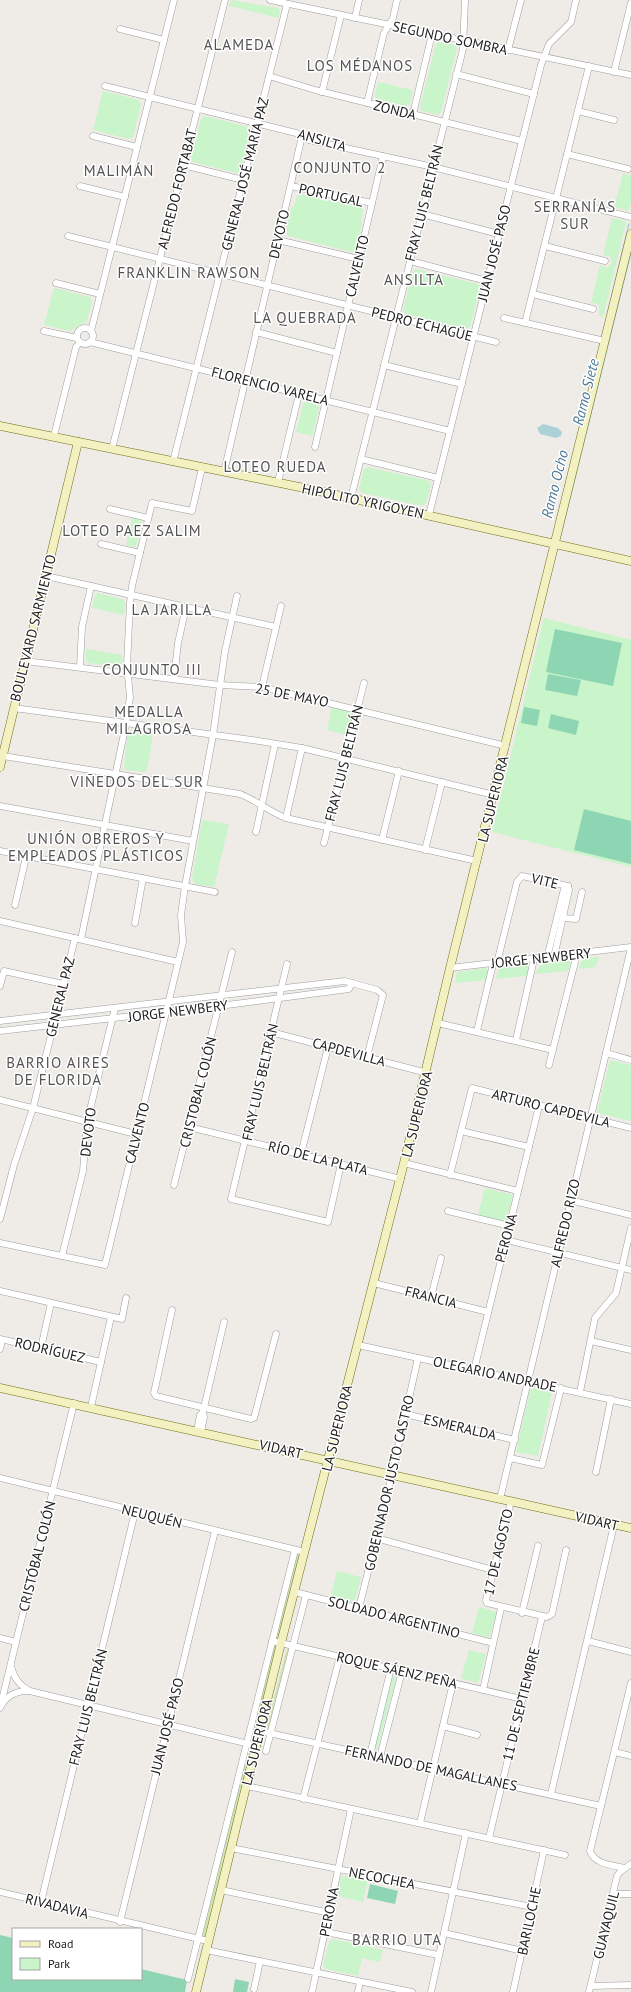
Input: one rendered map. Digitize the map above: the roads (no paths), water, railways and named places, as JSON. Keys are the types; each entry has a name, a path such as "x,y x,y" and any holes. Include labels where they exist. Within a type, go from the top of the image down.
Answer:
{"main road":[{"name":"LA SUPERIORA","path":"196,1992 281,1643 404,1163 450,968 494,795 631,234"},
{"name":"HIPÓLITO YRIGOYEN","path":"0,426 54,436 202,468 278,482 631,561"},
{"name":"BOULEVARD SARMIENTO","path":"0,767 78,442"},
{"name":"VIDART","path":"0,1388 74,1403 631,1528"}],"street":[{"path":"44,331 78,340 86,344 90,342 93,337 91,331 174,0"},
{"name":"ALFREDO FORTABAT","path":"112,449 225,0"},
{"name":"SEGUNDO SOMBRA","path":"270,0 631,75"},
{"path":"307,8 308,0"},
{"path":"355,18 359,0"},
{"path":"367,103 384,33 393,18 397,0"},
{"name":"FRAY LUIS BELTRÁN","path":"351,498 456,74 463,40 465,0"},
{"path":"508,50 521,0"},
{"name":"JUAN JOSÉ PASO","path":"429,516 534,94 549,44 571,22 576,0"},
{"path":"614,72 631,3"},
{"name":"GENERAL JOSÉ MARÍA PAZ","path":"173,462 288,4"},
{"path":"322,92 341,15"},
{"path":"120,28 164,40"},
{"path":"413,114 432,34"},
{"path":"525,323 589,66"},
{"path":"456,74 534,94"},
{"name":"ZONDA","path":"269,76 322,92 522,141"},
{"name":"ANSILTA","path":"106,86 257,124 302,136 309,140 433,167 631,217"},
{"path":"578,111 614,120"},
{"path":"93,136 137,147"},
{"name":"DEVOTO","path":"224,472 302,136"},
{"path":"568,154 628,169"},
{"name":"CALVENTO","path":"315,446 383,156"},
{"path":"184,165 243,180"},
{"path":"80,186 125,197"},
{"name":"PORTUGAL","path":"291,186 372,203"},
{"path":"422,214 499,234"},
{"name":"PEDRO ECHAGÜE","path":"68,236 496,342"},
{"path":"278,240 359,259"},
{"path":"545,246 605,261"},
{"path":"410,262 487,281"},
{"path":"56,283 100,294"},
{"path":"533,294 593,309"},
{"path":"504,318 605,340"},
{"path":"54,436 80,329 86,328 91,331"},
{"path":"256,332 337,353"},
{"name":"FLORENCIO VARELA","path":"90,342 450,431"},
{"path":"384,365 462,384"},
{"path":"278,482 299,394"},
{"path":"361,459 438,478"},
{"name":"GENERAL PAZ","path":"0,1219 14,1165 33,1108 63,984 78,938 97,870 105,824 117,774 130,697 128,673 131,595 152,503 192,511 202,468"},
{"path":"110,509 148,518"},
{"path":"101,544 140,553"},
{"path":"46,576 276,627"},
{"path":"80,668 82,627 91,586"},
{"path":"168,1002 183,942 181,914 185,886 213,735 224,651 237,596"},
{"path":"262,686 281,606"},
{"path":"174,679 178,643 186,607"},
{"name":"25 DE MAYO","path":"25,661 220,685 262,686 506,746"},
{"name":"FRAY LUIS BELTRÁN","path":"324,843 364,683"},
{"path":"14,708 302,748 494,795"},
{"path":"256,832 275,744"},
{"path":"286,818 302,748"},
{"path":"3,756 240,794 273,814 286,818 477,861"},
{"path":"382,840 398,771"},
{"path":"425,850 442,782"},
{"path":"0,806 193,841"},
{"path":"0,851 215,892"},
{"path":"15,904 26,857"},
{"name":"VITE","path":"495,963 517,882 522,876 568,886"},
{"path":"135,923 143,878"},
{"path":"554,957 564,918 569,890 568,886"},
{"path":"547,958 564,889 568,886"},
{"path":"564,918 576,919 582,892"},
{"path":"0,921 178,962"},
{"name":"JORGE NEWBERY","path":"450,968 631,948"},
{"name":"ALFREDO RIZO","path":"500,1499 631,948"},
{"name":"CRISTOBAL COLÓN","path":"174,1185 232,952"},
{"path":"549,1065 577,954"},
{"path":"516,1040 534,959"},
{"path":"477,1031 495,963"},
{"name":"FRAY LUIS BELTRÁN","path":"287,964 231,1199 328,1222 341,1164"},
{"path":"0,986 4,971 63,984"},
{"name":"JORGE NEWBERY","path":"0,1021 345,981 378,990 383,995 367,1057"},
{"name":"JORGE NEWBERY","path":"0,1032 349,989 352,983"},
{"name":"CALVENTO","path":"62,1256 105,1265 168,1002"},
{"name":"DEVOTO","path":"62,1256 83,1172 87,1122 115,1008"},
{"path":"438,1023 516,1040 553,1050"},
{"name":"CAPDEVILLA","path":"272,1032 426,1073"},
{"path":"301,1154 328,1047"},
{"path":"606,1053 631,1060"},
{"name":"ARTURO CAPDEVILA","path":"461,1131 472,1088 631,1128"},
{"path":"0,1100 136,1134"},
{"name":"PERONA","path":"474,1370 539,1106"},
{"name":"RÍO DE LA PLATA","path":"189,1127 400,1179"},
{"path":"450,1175 461,1131 529,1147"},
{"path":"404,1163 518,1191"},
{"path":"570,1200 631,1215"},
{"path":"448,1211 510,1226"},
{"path":"580,1392 595,1318 614,1297 631,1228"},
{"path":"506,1240 631,1270"},
{"path":"0,1243 62,1256"},
{"path":"431,1298 441,1258"},
{"name":"FRANCIA","path":"374,1283 488,1312"},
{"path":"0,1291 122,1319 126,1298"},
{"path":"41,1348 51,1303"},
{"path":"172,1310 154,1393 156,1396 204,1410 252,1419 254,1418 276,1334"},
{"path":"91,1407 111,1317"},
{"path":"199,1431 200,1415 204,1410 224,1322"},
{"path":"0,1349 1,1339"},
{"name":"RODRÍGUEZ","path":"1,1339 101,1362"},
{"path":"591,1341 631,1350"},
{"name":"OLEGARIO ANDRADE","path":"358,1345 631,1404"},
{"name":"GOBERNADOR JUSTO CASTRO","path":"359,1608 392,1474 418,1358"},
{"path":"510,1458 542,1465 561,1388"},
{"path":"596,1472 611,1399"},
{"name":"CRISTÓBAL COLÓN","path":"0,1708 74,1403"},
{"name":"ESMERALDA","path":"405,1414 515,1440"},
{"name":"NEUQUÉN","path":"0,1478 135,1512 305,1552"},
{"name":"17 DE AGOSTO","path":"482,1690 501,1608 487,1603 493,1570 510,1501"},
{"name":"FRAY LUIS BELTRÁN","path":"41,1902 135,1512"},
{"path":"551,1794 614,1525"},
{"name":"JUAN JOSÉ PASO","path":"120,1922 215,1531"},
{"path":"376,1538 493,1570"},
{"path":"522,1612 538,1546"},
{"path":"188,1979 295,1550"},
{"path":"501,1608 542,1617 547,1617 552,1614 566,1550"},
{"name":"SOLDADO ARGENTINO","path":"295,1592 493,1643"},
{"path":"266,1751 306,1595"},
{"name":"11 DE SEPTIEMBRE","path":"489,1838 542,1617"},
{"path":"0,1638 16,1642"},
{"name":"ROQUE SÁENZ PEÑA","path":"272,1641 522,1699"},
{"path":"588,1641 631,1652"},
{"path":"303,1799 340,1656"},
{"path":"10,1664 13,1675 17,1681 23,1687 30,1690 257,1746"},
{"path":"370,1755 391,1668"},
{"path":"380,1757 402,1671"},
{"path":"420,1823 432,1768 454,1683"},
{"path":"628,1866 597,1861 592,1857 590,1851 631,1683"},
{"path":"0,1708 4,1701 11,1695 17,1692 30,1690"},
{"path":"443,1726 478,1734"},
{"name":"FERNANDO DE MAGALLANES","path":"260,1731 601,1806"},
{"path":"615,1752 631,1756"},
{"path":"247,1786 565,1855"},
{"name":"PERONA","path":"312,1992 351,1809"},
{"path":"431,1992 466,1833"},
{"name":"NECOCHEA","path":"231,1848 532,1907"},
{"name":"BARILOCHE","path":"513,1992 544,1850"},
{"name":"GUAYAQUIL","path":"590,1989 617,1876 628,1866"},
{"path":"221,1890 330,1913"},
{"name":"RIVADAVIA","path":"0,1892 120,1922 208,1941"},
{"path":"613,1894 631,1894"},
{"path":"326,1932 438,1956"},
{"path":"444,1933 522,1951"},
{"path":"206,1950 412,1992"},
{"path":"254,1989 260,1961"},
{"path":"358,1992 360,1982"},
{"path":"590,1989 631,1985"}],"water":[{"path":"543,424 558,428 562,432 561,436 556,438 540,434 537,428"}],"waterway":[{"name":"Ramo Ocho","path":"608,312 629,224"},
{"name":"Ramo Siete","path":"560,538 631,252"}],"district":[{"name":"ALAMEDA","path":"239,45"},
{"name":"LOS MÉDANOS","path":"360,66"},
{"name":"CONJUNTO 2","path":"340,168"},
{"name":"MALIMÁN","path":"119,171"},
{"name":"SERRANÍAS SUR","path":"575,216"},
{"name":"FRANKLIN RAWSON","path":"189,273"},
{"name":"ANSILTA","path":"414,280"},
{"name":"LA QUEBRADA","path":"305,318"},
{"name":"LOTEO RUEDA","path":"275,467"},
{"name":"LOTEO PAEZ SALIM","path":"132,531"},
{"name":"LA JARILLA","path":"172,610"},
{"name":"CONJUNTO III","path":"152,670"},
{"name":"MEDALLA MILAGROSA","path":"149,720"},
{"name":"VIÑEDOS DEL SUR","path":"137,782"},
{"name":"UNIÓN OBREROS Y EMPLEADOS PLÁSTICOS","path":"96,848"},
{"name":"BARRIO AIRES DE FLORIDA","path":"58,1072"},
{"name":"BARRIO UTA","path":"397,1940"}]}
